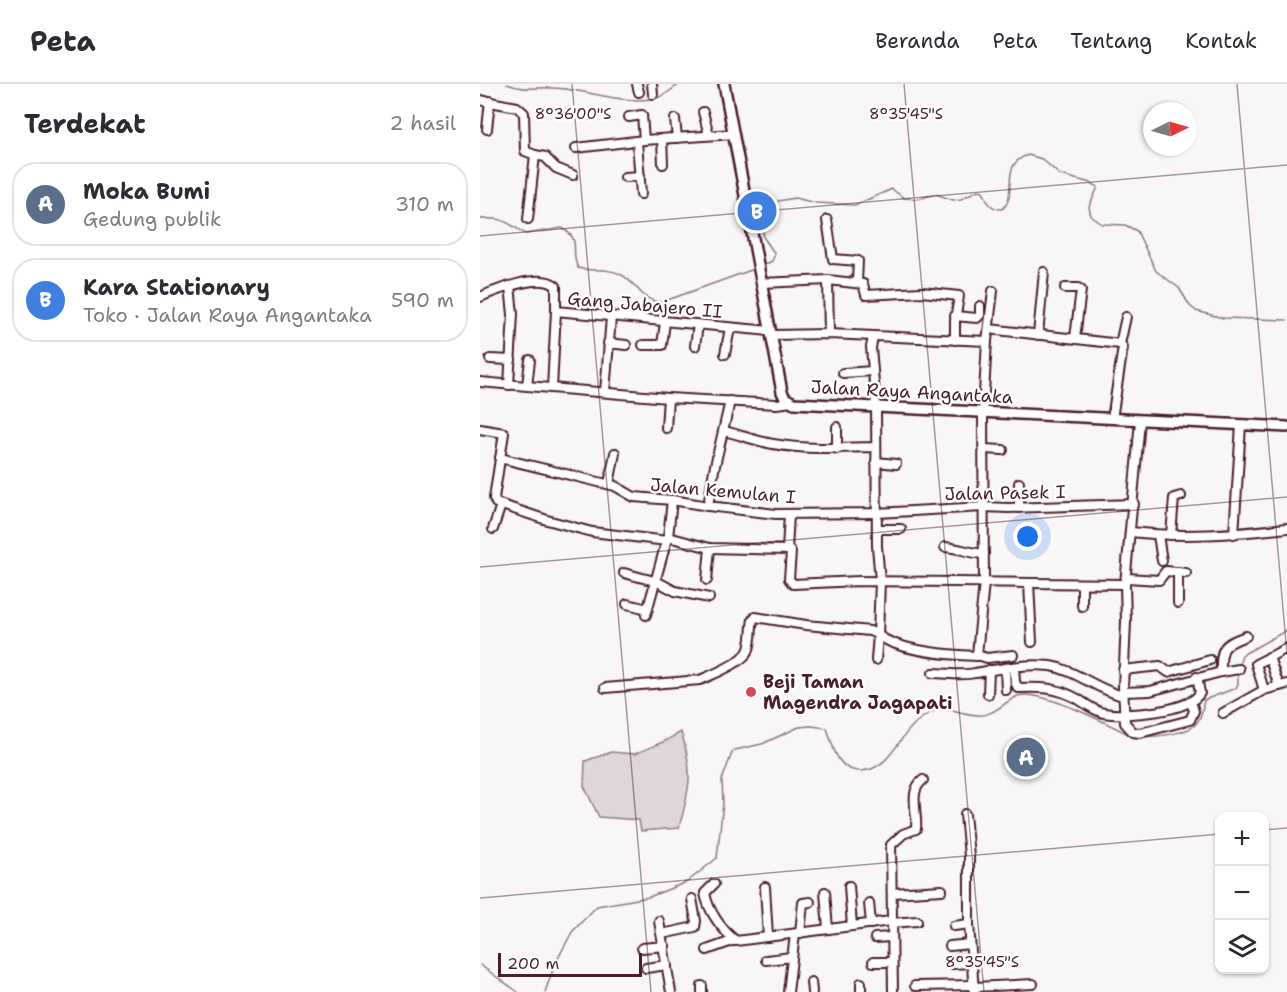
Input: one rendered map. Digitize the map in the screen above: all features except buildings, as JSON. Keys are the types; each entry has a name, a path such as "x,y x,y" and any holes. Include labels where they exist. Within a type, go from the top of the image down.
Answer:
{"main road":[{"name":"Jalan Raya Angantaka","path":"724,84 764,278 771,333 785,398 794,403 1287,428"}],"street":[{"path":"652,84 653,94"},
{"path":"480,100 517,106 522,109 525,151 545,157 556,168 573,175"},
{"path":"487,129 490,101"},
{"path":"703,112 709,135"},
{"path":"629,117 642,115 641,194"},
{"path":"675,119 677,138"},
{"path":"576,148 734,134"},
{"path":"662,139 663,164"},
{"path":"528,219 535,155"},
{"path":"625,177 640,176"},
{"path":"827,220 833,260 858,261 861,283 866,295 922,292 959,296 955,340"},
{"path":"1038,335 1044,272"},
{"path":"764,278 861,283"},
{"path":"828,280 829,334"},
{"path":"480,297 510,286 538,282 554,284 556,286 556,311"},
{"path":"509,385 513,314 510,286"},
{"path":"1065,288 1081,290 1075,338"},
{"path":"977,656 984,582 983,411 987,341 993,291"},
{"path":"956,316 977,318 980,315 980,306"},
{"name":"Gang Jabajero II","path":"552,388 556,311 771,333 987,341"},
{"path":"605,393 611,317"},
{"path":"1112,419 1123,347 1120,344 1126,317"},
{"path":"643,345 662,345 665,322"},
{"path":"695,346 698,326"},
{"path":"725,354 730,328"},
{"path":"989,329 1120,344"},
{"path":"873,337 880,581 876,660"},
{"path":"608,344 626,345"},
{"path":"490,359 511,360"},
{"path":"527,386 530,360"},
{"path":"843,373 873,371"},
{"path":"480,382 729,404 776,404 789,400"},
{"path":"666,428 668,398"},
{"path":"708,506 729,404"},
{"path":"1140,420 1126,581 1123,670 1123,714 1126,727 1132,732 1140,733 1190,720 1194,711 1191,702"},
{"path":"1234,534 1241,425"},
{"path":"837,426 837,448"},
{"path":"480,429 504,432 494,500 501,505 592,532 667,539 710,548 787,550 791,552 789,579 793,584 880,581 1082,584 1160,580 1165,572 1182,573 1178,603"},
{"path":"724,431 774,444 837,448 876,447"},
{"path":"984,449 1003,450"},
{"path":"609,484 615,453"},
{"name":"Jalan Kemulan I","path":"500,458 609,484 634,497 789,514 877,513"},
{"path":"876,462 896,464"},
{"path":"1018,508 1019,483"},
{"path":"1171,535 1174,498 1181,496"},
{"path":"627,604 647,612 667,539 672,500"},
{"name":"Jalan Pasek I","path":"877,513 983,507 1134,504"},
{"path":"494,529 501,505"},
{"path":"787,550 789,514"},
{"path":"1131,532 1158,535 1234,534 1287,528"},
{"path":"877,529 901,529"},
{"path":"1158,535 1162,561"},
{"path":"945,547 984,554"},
{"path":"706,580 710,548"},
{"path":"624,573 655,581 675,591 709,598"},
{"path":"1029,583 1032,642"},
{"path":"1082,584 1082,606"},
{"path":"605,688 700,680 712,676 748,652 753,619 756,617 806,625 870,631 893,645 909,648 987,658 1012,655"},
{"path":"1221,672 1220,656 1224,647 1231,641 1246,636"},
{"path":"1263,690 1256,664 1287,648"},
{"path":"1223,713 1263,690 1283,685 1269,657"},
{"path":"1123,670 1160,666 1168,672 1210,660"},
{"path":"933,673 972,674 989,670 1051,666 1075,674 1111,693 1123,689 1150,691 1197,677 1239,669"},
{"path":"1009,668 1018,688 1049,687 1101,712 1123,714 1144,715 1191,702 1199,695 1197,677"},
{"path":"1006,690 1009,668"},
{"path":"988,694 989,670"},
{"path":"893,992 891,845 903,834 916,828 915,795 917,786 923,780"},
{"path":"965,814 969,856 969,924 974,988"},
{"path":"714,884 705,893 718,922 735,940"},
{"path":"849,886 852,926"},
{"path":"765,887 768,937"},
{"path":"892,894 942,890"},
{"path":"825,892 828,929"},
{"path":"662,934 695,927 692,898"},
{"path":"788,992 792,957 803,903 810,902"},
{"path":"869,903 870,924"},
{"path":"659,921 671,992"},
{"path":"707,950 735,940 870,924 917,921"},
{"path":"954,926 969,924"},
{"path":"875,938 891,937"},
{"path":"950,946 970,944"},
{"path":"642,948 664,946"},
{"path":"766,960 792,957"},
{"path":"873,962 892,962"},
{"path":"953,964 971,963"},
{"path":"646,968 667,965"},
{"path":"811,982 812,992"},
{"path":"915,986 974,988 1033,984"}],"shaded area":[{"path":"681,732 688,758 689,780 679,828 641,831 639,820 599,817 584,786 585,761 611,752 635,754"}],"waterway":[{"path":"507,84 525,88 566,89 633,100 660,97 680,84"},
{"path":"764,265 772,261 775,254 764,238 761,219 765,211 778,201 795,198 816,203 855,205 892,189 904,198 918,199 936,194 953,200 961,199 978,190 983,191 992,206 1002,209 1009,196 1014,165 1019,159 1028,155 1042,159 1060,175 1098,187 1089,207 1091,216 1102,224 1125,225 1137,231 1156,271 1179,288 1190,306 1196,311 1223,318 1287,320"},
{"path":"480,219 501,220 526,234 562,228 574,241 578,268 620,274 644,296 655,301 662,302 754,269"},
{"path":"1239,666 1242,655 1287,630"},
{"path":"545,992 555,964 572,932 597,906 649,897 687,882 717,858 723,803 722,780 735,750 762,744 799,727 827,728 841,763 853,770 861,771 880,765 911,728 935,710 947,709 983,715 994,711 1013,698 1029,695 1058,702 1130,735 1144,737 1163,735 1181,732 1194,726 1200,717 1204,700 1236,688 1238,671"},
{"path":"480,965 518,992"}],"place":[{"name":"Kara Stationary","path":"757,211"},
{"name":"Beji Taman Magendra Jagapati","path":"751,692"},
{"name":"Moka Bumi","path":"1026,757"}]}
